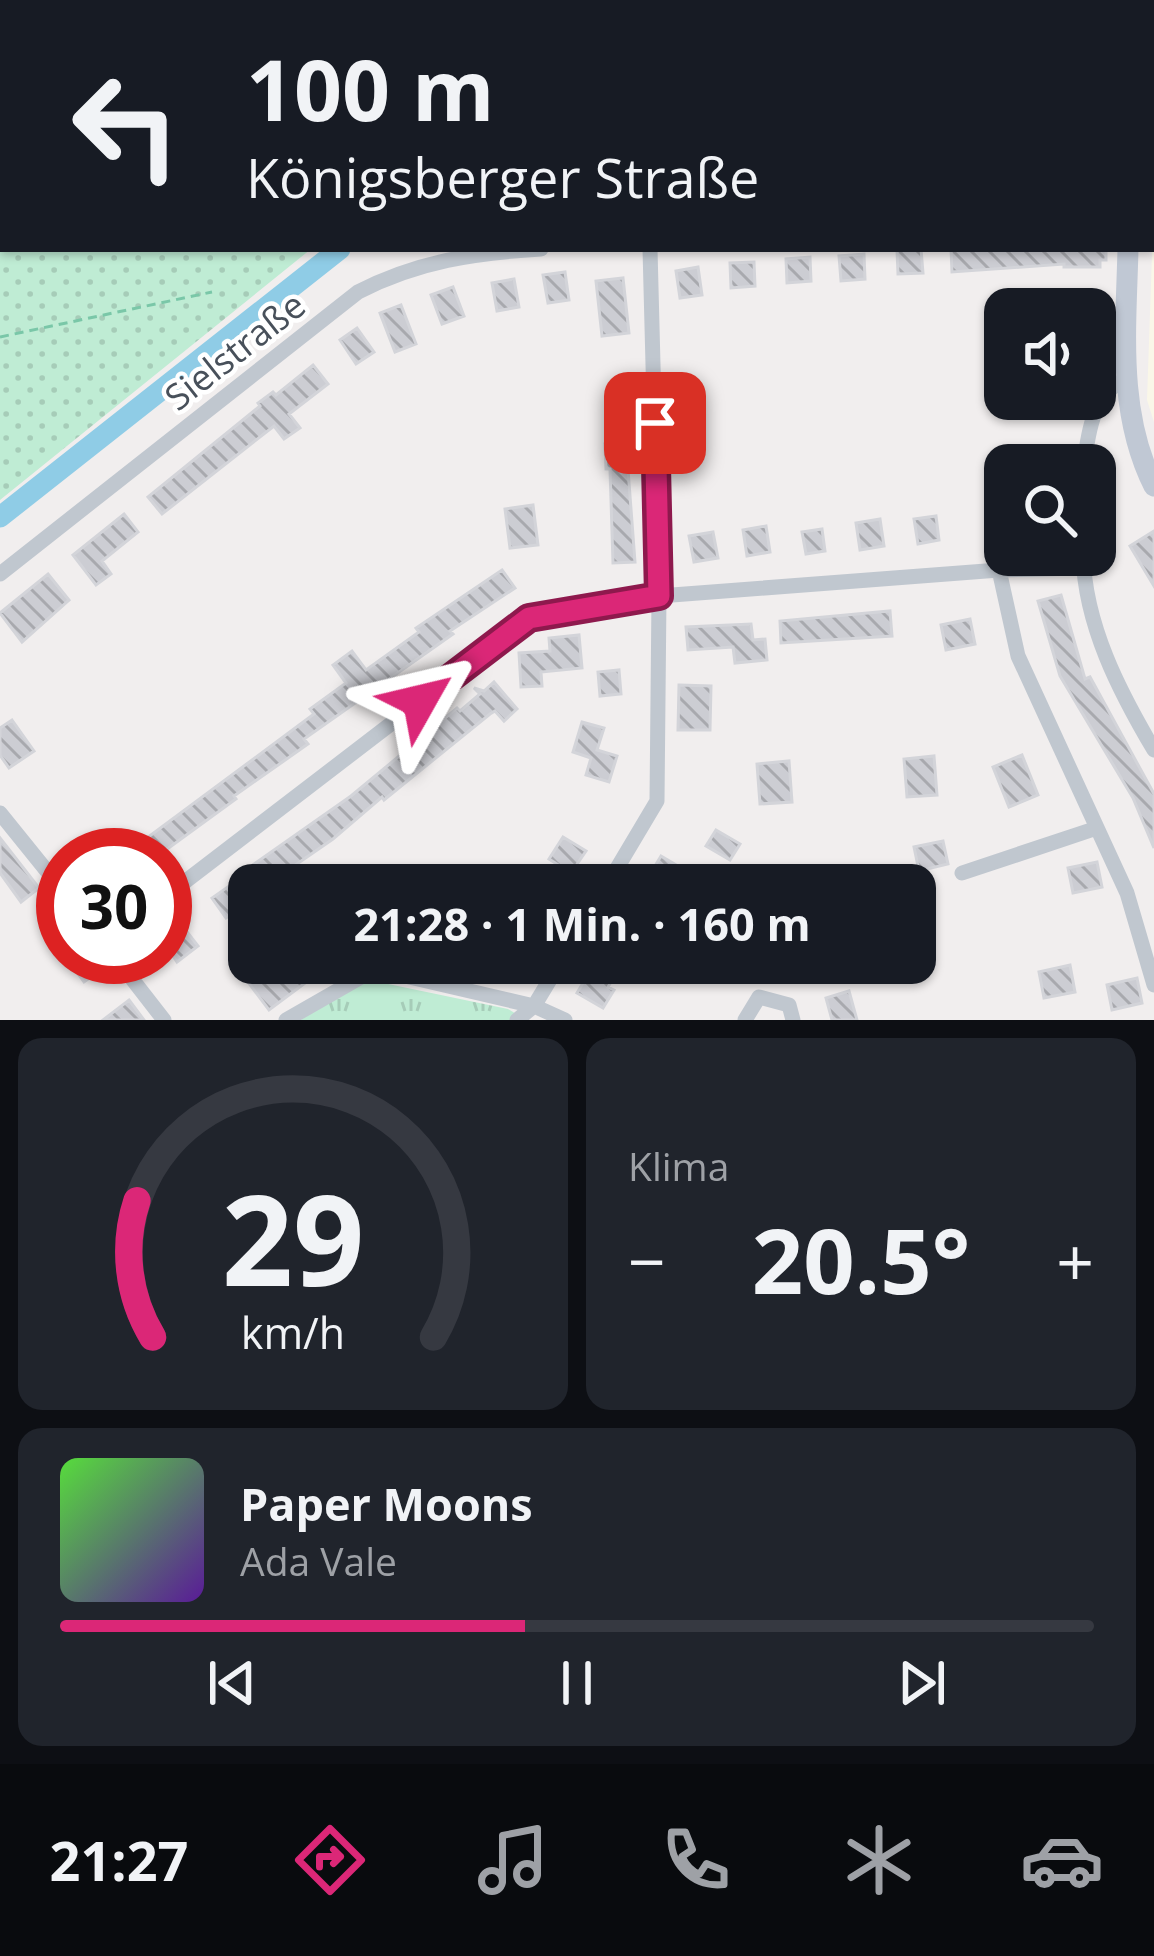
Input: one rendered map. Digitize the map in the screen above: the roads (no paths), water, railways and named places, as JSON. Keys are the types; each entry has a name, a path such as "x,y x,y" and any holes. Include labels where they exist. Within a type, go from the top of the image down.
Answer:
{"street":[{"name":"Sielstraße","path":"0,574 358,292 398,271 444,258 509,252"},
{"path":"620,864 657,801 659,596 650,252"},
{"path":"1128,252 1127,379 1139,458 1154,486"},
{"path":"1086,444 1100,402 1127,379"},
{"path":"192,876 529,618 659,596 984,571"},
{"path":"1000,576 1018,656 1127,893 1154,985"},
{"path":"1086,576 1098,634 1121,694 1154,750"},
{"path":"0,813 36,858"},
{"path":"962,873 1097,828"},
{"path":"286,1020 375,969 534,1006 565,1020"},
{"path":"136,984 164,1020"},
{"path":"517,1020 534,1006 547,984"},
{"path":"745,1020 759,997 789,1005 793,1020"}],"waterway":[{"path":"0,517 336,252"}]}
